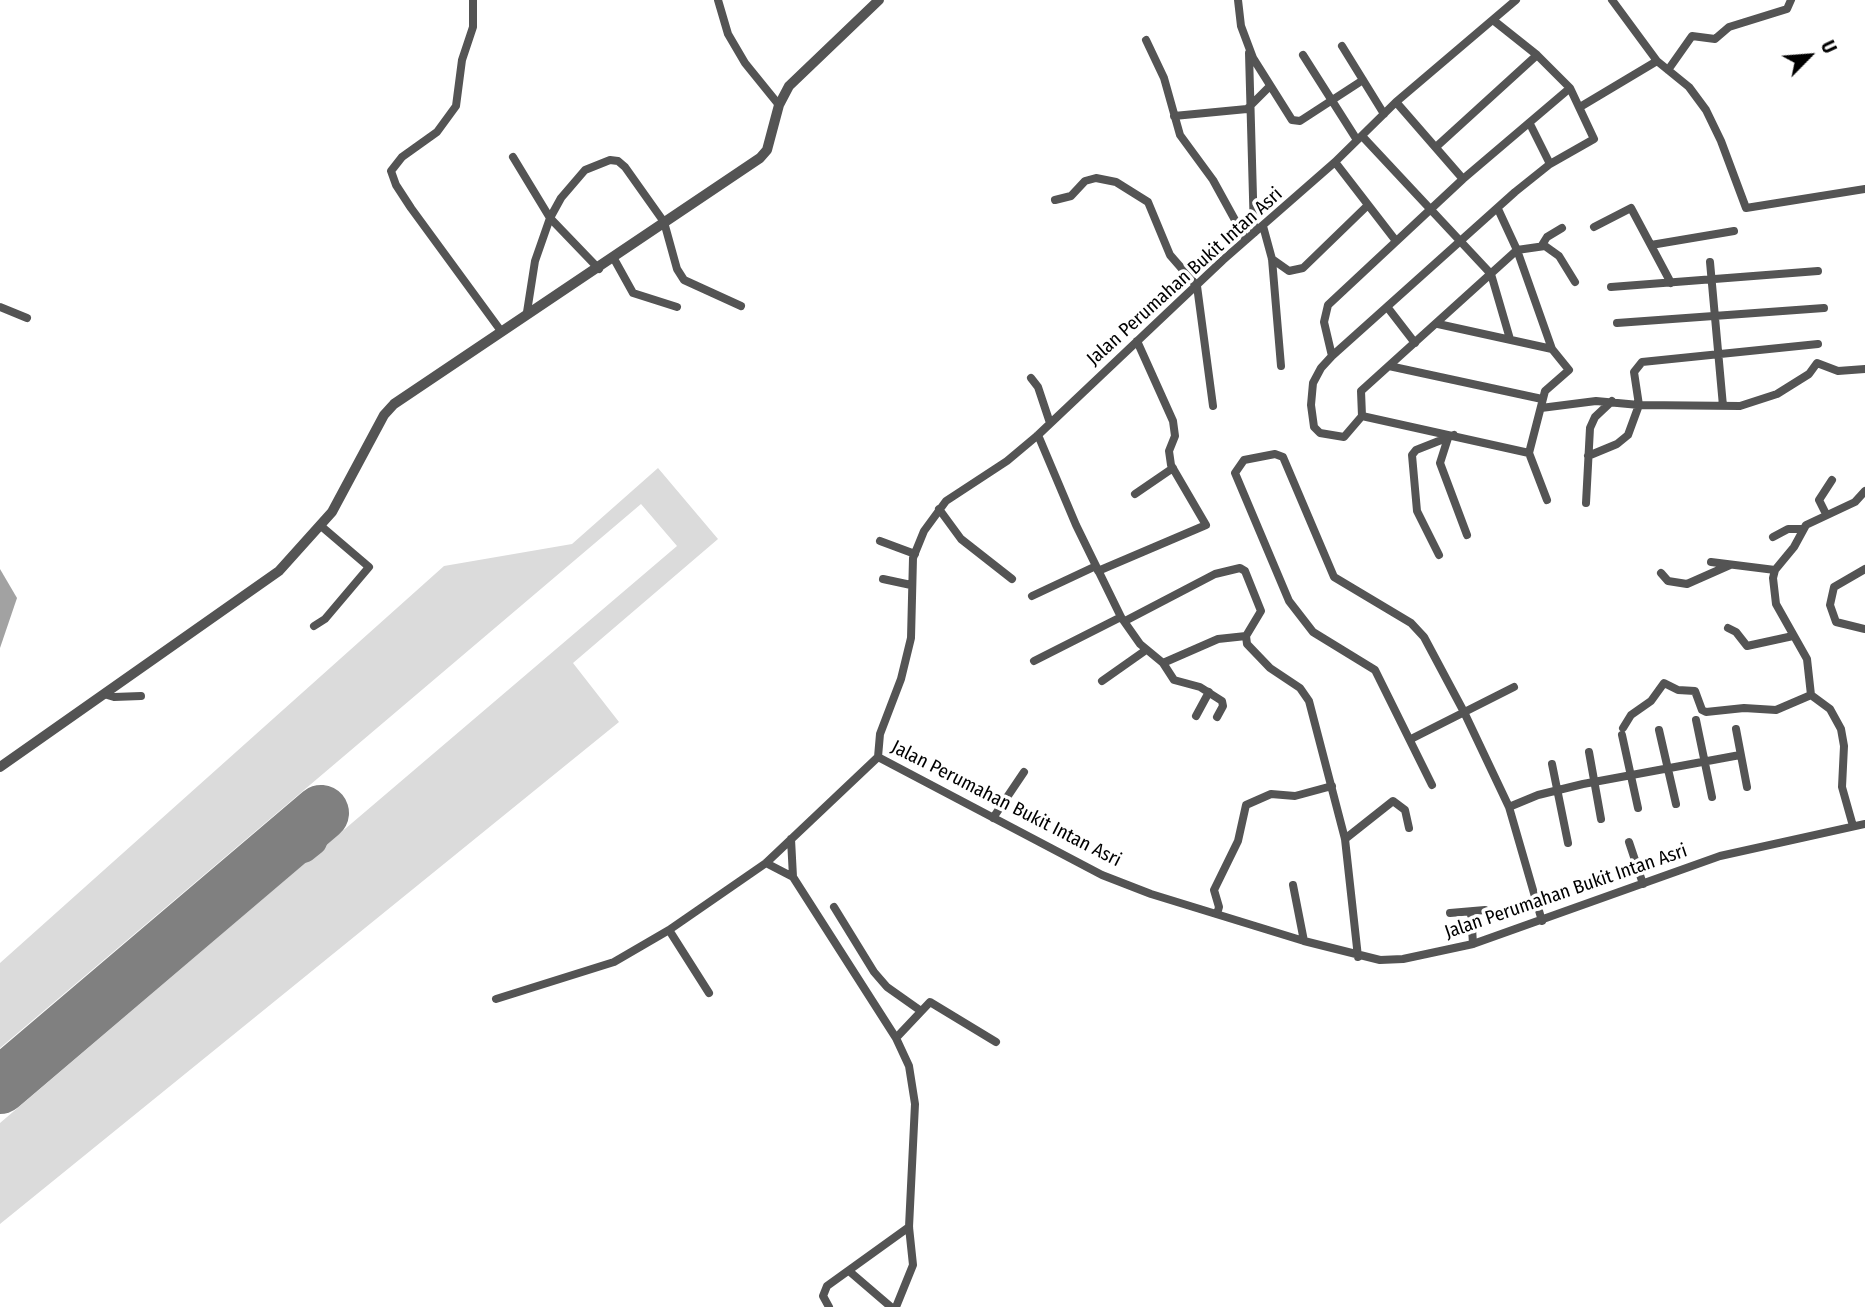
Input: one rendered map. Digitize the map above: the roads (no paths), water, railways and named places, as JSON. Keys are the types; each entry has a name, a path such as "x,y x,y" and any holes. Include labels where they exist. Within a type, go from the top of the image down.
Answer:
{"street":[{"path":"473,0 473,27 462,60 456,106 437,132 402,157 391,171 396,185 411,208 501,331"},
{"path":"718,0 728,34 745,63 779,105"},
{"path":"0,767 279,570 332,512 384,415 394,404 527,312 598,269 760,158 767,150 779,105 789,86 879,0"},
{"path":"1238,0 1241,26 1248,47 1287,115 1296,121 1363,80"},
{"name":"Jalan Perumahan Bukit Intan Asri","path":"1516,0 1396,102 1335,162 1246,240 1038,435 1007,461 953,494 939,509 924,531 915,554 911,585 911,638 901,679 880,734 878,757 1102,875 1358,957 1403,959 1474,944 1738,851 1865,824"},
{"path":"1612,0 1657,61 1689,87 1706,110 1721,141 1746,208 1865,189"},
{"path":"1668,70 1692,36 1715,38 1729,27 1787,9 1791,0"},
{"path":"1493,20 1537,55 1570,88 1594,139 1550,164 1332,356 1313,383 1311,405 1314,428 1320,433 1342,437 1362,416 1360,392 1517,250 1542,245 1559,256 1575,282"},
{"path":"1146,40 1164,78 1184,144 1213,180 1246,240"},
{"path":"1342,46 1384,114"},
{"path":"1248,47 1252,105 1254,233"},
{"path":"1303,55 1359,138 1491,274 1510,339"},
{"path":"1436,147 1537,55"},
{"path":"1580,107 1657,61"},
{"path":"1174,116 1244,110 1270,86"},
{"path":"1332,356 1326,338 1326,310 1430,209 1570,88"},
{"path":"1396,102 1463,179"},
{"path":"1530,124 1550,164"},
{"path":"513,157 550,218 598,269"},
{"path":"527,312 536,261 550,218 577,177 601,162 615,160 631,174 664,222 677,269 684,280 741,306"},
{"path":"1335,162 1395,241"},
{"path":"1055,200 1070,196 1092,178 1116,182 1148,202 1170,255 1197,286 1213,406"},
{"path":"1272,259 1289,271 1303,268 1368,205"},
{"path":"1594,228 1631,208 1671,283"},
{"path":"1498,209 1517,250 1552,349 1569,370 1547,387 1529,453 1547,500"},
{"path":"1263,226 1272,259 1281,366"},
{"path":"1542,245 1547,237 1562,228"},
{"path":"1651,246 1734,231"},
{"path":"613,257 633,293 677,307"},
{"path":"1710,262 1721,355 1723,406"},
{"path":"1611,288 1818,271"},
{"path":"0,307 27,318"},
{"path":"1388,308 1415,343"},
{"path":"1616,323 1717,318 1824,308"},
{"path":"1438,324 1552,349"},
{"path":"1032,596 1206,525 1173,468 1169,457 1175,436 1173,421 1137,341"},
{"path":"1588,456 1626,437 1639,405 1634,372 1642,362 1818,344"},
{"path":"1389,366 1541,404 1612,401 1639,405 1723,406 1766,400 1809,374 1817,363 1838,371 1865,369"},
{"path":"1031,378 1038,387 1050,423"},
{"path":"1587,503 1592,422 1612,401"},
{"path":"1362,416 1529,453"},
{"path":"1038,435 1097,568 1123,619 1146,650 1163,663 1176,681 1209,692 1223,704 1217,717"},
{"path":"1451,437 1440,463 1467,535"},
{"path":"1439,555 1418,511 1412,455 1416,450 1451,437"},
{"path":"1432,785 1375,670 1313,632 1289,601 1235,473 1244,460 1275,454 1283,457 1332,575 1419,630 1464,712 1508,807 1542,921"},
{"path":"1135,494 1173,468"},
{"path":"1826,514 1819,500 1832,480"},
{"path":"1773,537 1793,528 1803,528 1826,514 1855,502 1865,491"},
{"path":"939,509 961,539 1012,579"},
{"path":"314,626 325,619 369,567 321,526"},
{"path":"1803,528 1794,547 1775,569 1774,598 1807,659 1811,695 1830,709 1842,729 1842,787 1853,827"},
{"path":"880,541 915,554"},
{"path":"1711,562 1775,569"},
{"path":"1661,573 1668,581 1687,584 1730,565"},
{"path":"1034,661 1215,575 1240,568 1247,575 1261,608 1246,635 1247,644 1281,678 1300,688 1309,701 1345,839 1358,957"},
{"path":"1865,569 1834,587 1830,605 1836,622 1865,629"},
{"path":"883,579 911,585"},
{"path":"1728,628 1736,632 1746,646 1793,636"},
{"path":"1163,663 1213,640 1246,635"},
{"path":"1102,681 1146,650"},
{"path":"1638,808 1623,731 1631,715 1651,701 1664,683 1678,690 1695,691 1702,710 1706,712 1744,708 1776,710 1811,695"},
{"path":"1411,739 1514,687"},
{"path":"1196,716 1209,692"},
{"path":"104,694 114,697 141,696"},
{"path":"1696,720 1712,797"},
{"path":"1736,729 1747,787"},
{"path":"1659,730 1676,804"},
{"path":"1589,752 1601,819"},
{"path":"1508,807 1556,790 1740,755"},
{"path":"496,999 614,962 669,930 766,863 878,757"},
{"path":"1552,764 1568,843"},
{"path":"993,818 1024,772"},
{"path":"1217,914 1219,907 1214,890 1238,841 1246,805 1271,794 1295,796 1332,786"},
{"path":"1345,839 1393,801 1405,810 1409,828"},
{"path":"791,839 793,877"},
{"path":"1629,842 1643,884"},
{"path":"766,863 793,877 896,1038 913,1082 915,1104 909,1227 913,1265 893,1307 849,1271"},
{"path":"1293,885 1304,941"},
{"path":"834,907 864,958 887,987 921,1011"},
{"path":"1450,913 1485,910"},
{"path":"1471,912 1474,944"},
{"path":"669,930 709,993"},
{"path":"852,966 864,958"},
{"path":"896,1038 927,1003 936,1003 996,1042"},
{"path":"830,1307 824,1298 824,1290 909,1227"}]}
